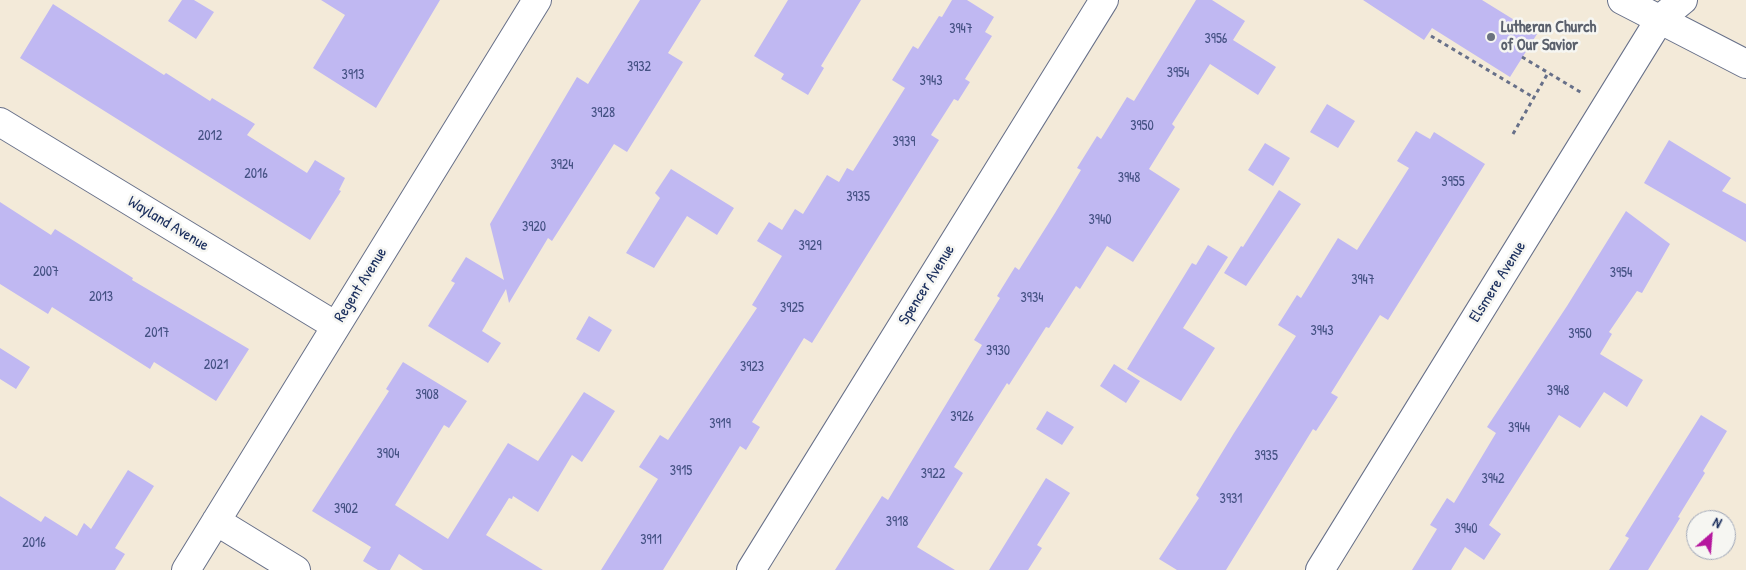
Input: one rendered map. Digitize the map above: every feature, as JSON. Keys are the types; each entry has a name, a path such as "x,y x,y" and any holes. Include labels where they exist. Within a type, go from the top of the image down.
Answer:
{"street":[{"name":"Regent Avenue","path":"186,570 538,0"},
{"name":"Spencer Avenue","path":"751,570 1104,0"},
{"path":"1622,0 1746,64"},
{"name":"Elsmere Avenue","path":"1320,570 1660,19 1683,0"},
{"name":"Wayland Avenue","path":"0,122 336,326"},
{"path":"216,521 296,570"}],"path":[{"path":"1431,36 1533,97"},
{"path":"1522,57 1582,92"},
{"path":"1513,134 1548,73"}],"building":[{"path":"182,0 194,0 214,12 196,39 168,21"},
{"path":"321,0 440,0 376,108 313,68 345,15"},
{"path":"640,0 701,0 668,53 683,62 627,152 614,144 552,241 548,238 509,303 506,289 482,331 501,343 488,363 428,326 455,283 451,281 466,257 504,280 490,224 577,77 588,84"},
{"path":"788,0 861,0 821,66 824,68 808,95 781,79 784,74 754,56"},
{"path":"952,0 967,0 994,17 985,32 992,36 965,79 970,82 958,101 954,99 931,135 939,140 812,343 804,338 752,422 760,427 746,450 740,446 663,570 601,570 658,479 639,467 660,435 668,440 757,308 752,305 782,256 757,241 769,222 782,230 795,209 803,214 827,175 839,182 847,168 853,171 905,88 892,80 913,46 918,49 939,16 942,17"},
{"path":"1196,0 1212,0 1245,21 1233,40 1276,67 1258,95 1210,64 1172,124 1175,127 1149,169 1180,189 1133,262 1107,246 1080,289 1076,286 1049,328 1046,327 1009,385 1007,383 954,467 963,473 917,547 955,570 835,570 882,496 888,500 982,345 974,340 1000,298 997,296 1015,267 1019,270 1055,213 1081,170 1077,168 1097,136 1101,139 1127,97 1134,101"},
{"name":"Lutheran Church of Our Savior","path":"1363,0 1482,0 1537,34 1510,77 1432,28 1424,40"},
{"path":"53,4 164,75 166,73 210,101 212,98 255,124 247,135 307,173 315,160 345,178 339,190 341,191 310,240 20,58"},
{"path":"1327,104 1355,121 1338,148 1310,132"},
{"path":"1416,131 1430,139 1434,132 1485,164 1388,320 1380,315 1331,393 1338,397 1316,431 1313,429 1226,570 1177,570 1159,559 1199,498 1196,495 1296,336 1278,325 1297,295 1301,298 1338,238 1357,250 1409,168 1397,161"},
{"path":"1669,140 1731,178 1722,191 1746,204 1746,242 1644,183"},
{"path":"1265,143 1290,158 1273,186 1248,170"},
{"path":"671,169 734,208 717,235 687,216 654,268 626,253 660,198 655,193"},
{"path":"1279,190 1301,204 1246,286 1224,273"},
{"path":"0,202 51,235 55,229 133,278 132,280 249,349 216,401 154,362 150,369 52,307 48,314 0,284"},
{"path":"1626,211 1670,244 1642,293 1637,291 1609,332 1612,334 1600,354 1643,380 1627,407 1604,392 1580,428 1559,415 1489,525 1501,534 1484,560 1465,547 1451,570 1412,570 1437,529 1430,525 1447,498 1454,503 1496,433 1487,427 1567,306"},
{"path":"1208,245 1228,257 1183,328 1215,348 1181,401 1127,369 1192,263 1196,265"},
{"path":"589,316 612,330 599,352 576,339"},
{"path":"0,348 30,367 16,389 0,379"},
{"path":"403,362 467,401 449,428 444,425 395,505 448,539 508,443 538,461 584,392 615,411 582,462 572,455 538,512 513,496 512,499 509,498 486,535 543,570 423,570 399,554 390,570 378,570 363,561 371,547 312,511 389,391 386,389"},
{"path":"1114,364 1140,381 1126,403 1100,386"},
{"path":"1047,411 1074,427 1062,445 1036,429"},
{"path":"1701,415 1727,431 1703,471 1705,473 1678,517 1680,518 1648,570 1609,570 1629,538 1625,536"},
{"path":"128,470 154,486 115,548 125,554 115,570 0,570 0,496 41,522 45,516 77,536 84,523 91,529"},
{"path":"1046,478 1070,493 1037,545 1042,548 1028,570 989,570"}],"place":[{"name":"Lutheran Church of Our Savior","path":"1491,37"}]}
